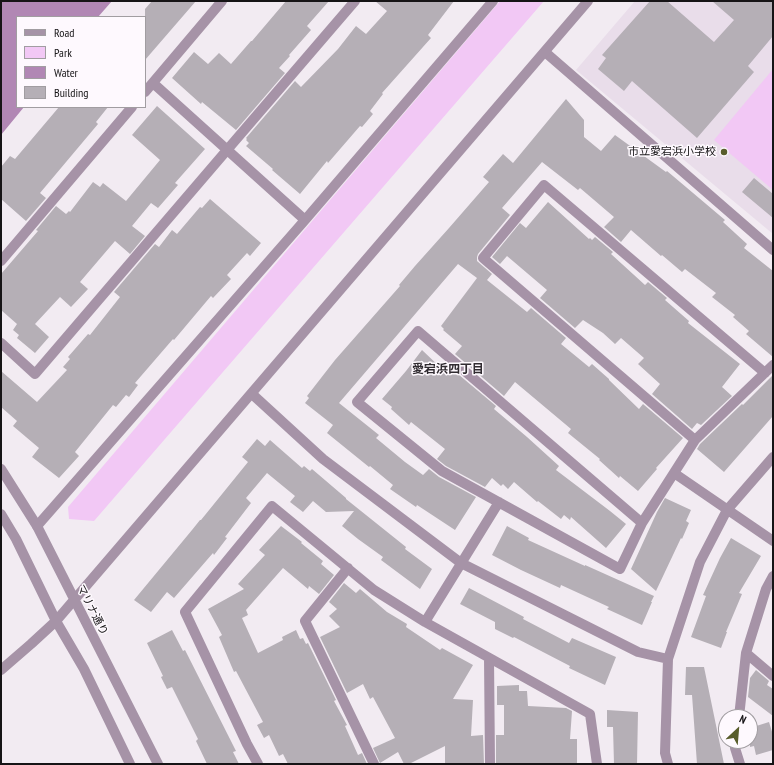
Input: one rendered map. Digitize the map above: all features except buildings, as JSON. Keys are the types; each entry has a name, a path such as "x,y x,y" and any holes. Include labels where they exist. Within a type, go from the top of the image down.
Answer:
{"street":[{"path":"146,91 222,1"},
{"path":"1,343 35,374 354,1"},
{"path":"37,526 305,220 493,1"},
{"path":"1,670 56,621 588,1"},
{"path":"545,52 773,250"},
{"path":"153,83 305,220"},
{"path":"1,261 131,108"},
{"path":"695,440 483,258 544,185 765,373"},
{"path":"642,523 418,331 357,402 442,470 620,569 642,523 695,440 773,365"},
{"path":"252,394 323,459 461,563 638,652 668,659"},
{"path":"668,764 666,753 668,659 700,562 727,510 773,457"},
{"name":"マリナ通り","path":"1,469 37,526 158,764"},
{"path":"674,473 773,541"},
{"path":"425,622 499,502"},
{"path":"258,764 247,744 185,612 272,506 374,590 425,622 590,714 597,764"},
{"path":"1,514 16,539 56,621 84,669 130,764"},
{"path":"348,568 305,621 374,764"},
{"path":"740,709 746,652 766,589 773,576"},
{"path":"746,652 773,676"},
{"path":"489,658 490,764"},
{"path":"735,749 740,764"}],"shaded area":[{"name":"市立愛宕浜小学校","path":"635,1 773,1 773,234 576,70"}],"green space":[{"path":"500,1 544,1 94,521 69,519 68,507"},
{"path":"773,69 773,190 714,140"}],"water":[{"path":"1,1 112,1 99,16 16,16 16,108 23,108 1,135"}],"place":[{"name":"市立愛宕浜小学校","path":"724,152"}],"district":[{"name":"愛宕浜四丁目","path":"448,370"}]}
